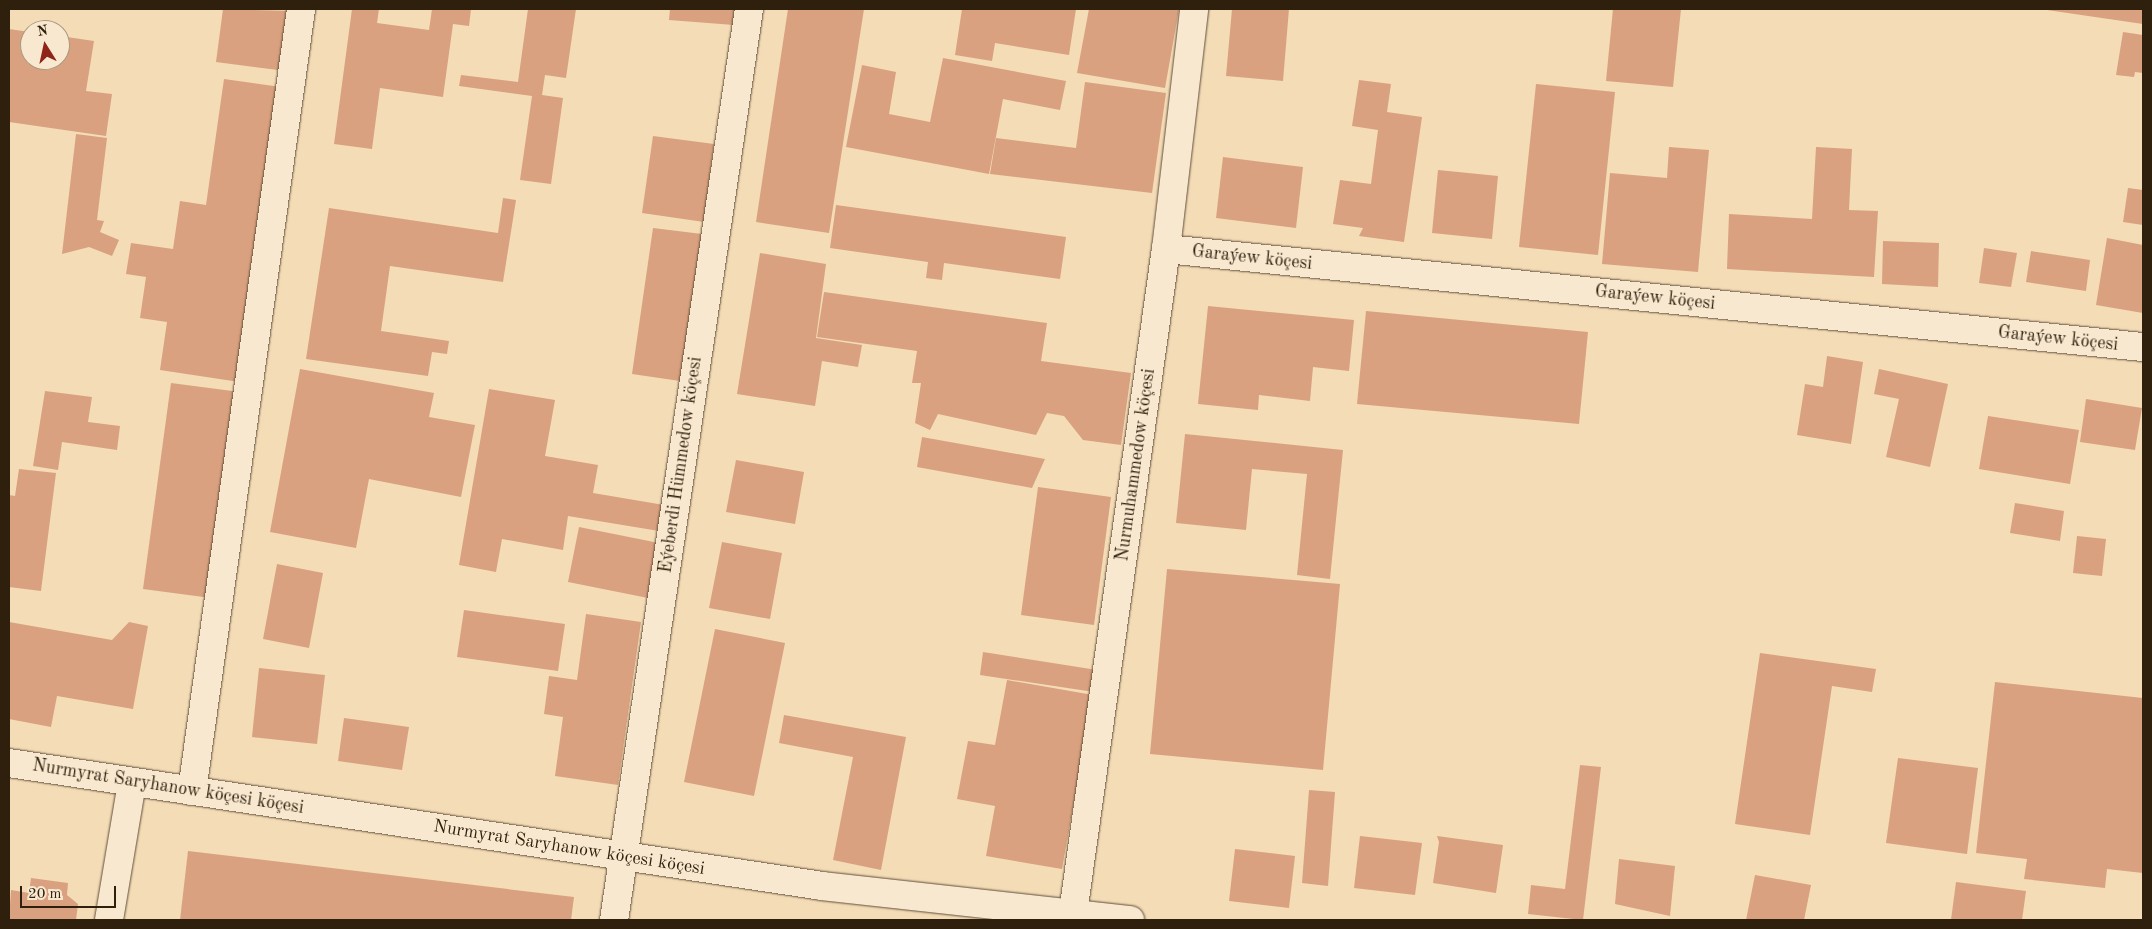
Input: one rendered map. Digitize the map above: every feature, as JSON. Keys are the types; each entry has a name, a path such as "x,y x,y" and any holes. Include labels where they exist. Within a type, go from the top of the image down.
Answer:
{"street":[{"path":"192,791 301,9"},
{"name":"Eýeberdi Hümmedow köçesi","path":"614,920 748,9"},
{"name":"Nurmuhammedow köçesi","path":"1073,917 1166,249 1194,9"},
{"name":"Garaýew köçesi","path":"1166,249 2143,347"},
{"name":"Nurmyrat Saryhanow köçesi köçesi","path":"9,763 822,886 1073,917 1130,920"},
{"path":"109,920 132,782"}],"building":[{"path":"223,9 293,11 286,71 216,62"},
{"path":"352,9 379,9 377,23 429,30 432,9 471,9 469,26 453,24 443,97 380,88 372,149 334,144"},
{"path":"528,9 576,9 566,78 545,75 542,95 563,98 551,184 520,180 532,96 459,86 461,75 518,82"},
{"path":"670,9 736,9 734,25 669,20"},
{"path":"788,9 864,9 829,233 756,222"},
{"path":"962,9 1076,9 1069,55 995,43 992,61 955,55"},
{"path":"1089,9 1179,9 1165,88 1077,73"},
{"path":"1232,9 1289,9 1283,81 1226,76"},
{"path":"1613,9 1681,9 1673,87 1606,81"},
{"path":"2143,9 2143,24 2047,10"},
{"path":"9,29 20,31 20,70 70,70 70,37 94,41 86,91 112,94 106,136 9,122"},
{"path":"2123,32 2143,35 2143,73 2135,72 2134,77 2116,75"},
{"path":"943,58 1066,81 1060,110 1003,99 989,174 846,147 862,65 896,72 889,114 930,122"},
{"path":"224,79 288,88 246,383 160,370 167,322 140,318 146,277 126,274 131,243 173,249 180,201 206,205"},
{"path":"1359,80 1391,84 1387,112 1422,117 1404,242 1359,236 1363,228 1333,224 1340,180 1371,184 1378,130 1352,126"},
{"path":"1085,82 1166,93 1152,193 990,174 996,138 1076,148"},
{"path":"1536,84 1615,92 1598,255 1519,247"},
{"path":"76,134 107,138 97,220 104,221 100,232 119,240 112,256 89,247 62,254"},
{"path":"653,136 714,144 704,222 642,213"},
{"path":"1669,147 1709,150 1698,272 1602,264 1610,173 1667,178"},
{"path":"1816,147 1852,149 1849,210 1878,211 1874,277 1727,269 1729,214 1812,219"},
{"path":"1223,157 1303,167 1296,228 1216,218"},
{"path":"1438,170 1498,176 1492,239 1432,233"},
{"path":"2128,188 2143,190 2143,225 2123,222"},
{"path":"503,198 516,200 503,282 390,266 381,331 449,341 447,354 432,352 428,376 306,359 329,208 498,233"},
{"path":"836,205 1066,237 1060,279 944,263 942,280 926,278 928,262 830,248"},
{"path":"653,228 702,234 680,381 632,374"},
{"path":"2107,238 2143,245 2143,313 2096,305"},
{"path":"1883,241 1939,243 1938,287 1882,284"},
{"path":"1984,248 2017,253 2011,287 1979,283"},
{"path":"2031,251 2090,260 2086,291 2026,282"},
{"path":"760,253 826,264 816,338 862,345 858,367 822,361 815,406 737,394"},
{"path":"824,292 1047,323 1041,361 1131,373 1121,445 1083,440 1064,416 1047,413 1036,435 938,414 930,430 915,423 921,383 912,383 917,351 817,337"},
{"path":"1208,306 1354,320 1349,371 1313,367 1310,401 1259,395 1258,410 1198,404"},
{"path":"1366,311 1588,332 1579,424 1357,404"},
{"path":"1827,356 1863,362 1851,444 1797,435 1805,384 1823,387"},
{"path":"300,369 434,393 429,417 475,425 461,497 369,479 356,548 270,532"},
{"path":"1879,369 1948,384 1930,467 1886,457 1899,399 1874,394"},
{"path":"171,383 240,392 211,598 143,589"},
{"path":"489,389 555,400 545,456 598,465 593,493 664,505 659,531 568,516 563,550 502,539 496,572 459,565"},
{"path":"45,391 92,397 88,422 120,426 117,450 62,442 58,470 33,466"},
{"path":"2086,399 2142,408 2135,450 2080,442"},
{"path":"1988,416 2079,430 2070,484 1979,469"},
{"path":"1185,434 1343,450 1330,579 1297,575 1307,474 1252,469 1246,530 1176,523"},
{"path":"922,437 1045,459 1032,488 917,467"},
{"path":"736,460 804,472 795,524 726,512"},
{"path":"19,469 56,473 41,591 9,587 9,495 15,496"},
{"path":"1038,487 1111,497 1094,625 1021,615"},
{"path":"2015,503 2064,511 2060,541 2010,533"},
{"path":"579,527 659,543 648,598 568,582"},
{"path":"2077,536 2106,539 2102,576 2073,573"},
{"path":"722,542 782,553 770,619 709,608"},
{"path":"277,564 323,573 309,648 263,639"},
{"path":"1167,569 1340,584 1323,770 1150,754"},
{"path":"464,610 565,624 558,671 457,657"},
{"path":"586,614 641,622 618,785 555,776 563,717 544,714 549,676 577,680"},
{"path":"9,622 112,640 129,622 148,626 133,709 57,696 51,727 9,719"},
{"path":"715,629 785,643 754,796 684,782"},
{"path":"983,652 1097,670 1094,692 980,675"},
{"path":"1760,653 1876,669 1872,692 1832,686 1810,835 1735,824"},
{"path":"259,668 325,675 317,744 252,737"},
{"path":"1007,680 1093,695 1062,869 986,856 995,806 957,799 968,741 995,745"},
{"path":"1995,682 2143,698 2143,873 2107,869 2105,888 2024,879 2027,859 1976,853"},
{"path":"784,715 906,737 881,870 833,860 853,757 779,743"},
{"path":"344,718 409,727 402,770 338,761"},
{"path":"1898,758 1978,768 1967,854 1886,843"},
{"path":"1580,765 1601,767 1583,920 1528,914 1531,885 1565,889"},
{"path":"1309,790 1335,792 1328,886 1302,883"},
{"path":"1360,836 1422,843 1415,895 1354,888"},
{"path":"1437,836 1503,845 1496,893 1433,883 1439,842"},
{"path":"1235,849 1295,856 1289,908 1229,901"},
{"path":"188,851 574,897 571,920 180,920"},
{"path":"1619,859 1675,866 1670,916 1615,904"},
{"path":"1755,875 1811,885 1804,920 1746,920"},
{"path":"31,878 68,883 67,895 78,904 76,920 9,920 11,890 29,893"},
{"path":"1956,882 2026,891 2022,920 1951,920"}]}
